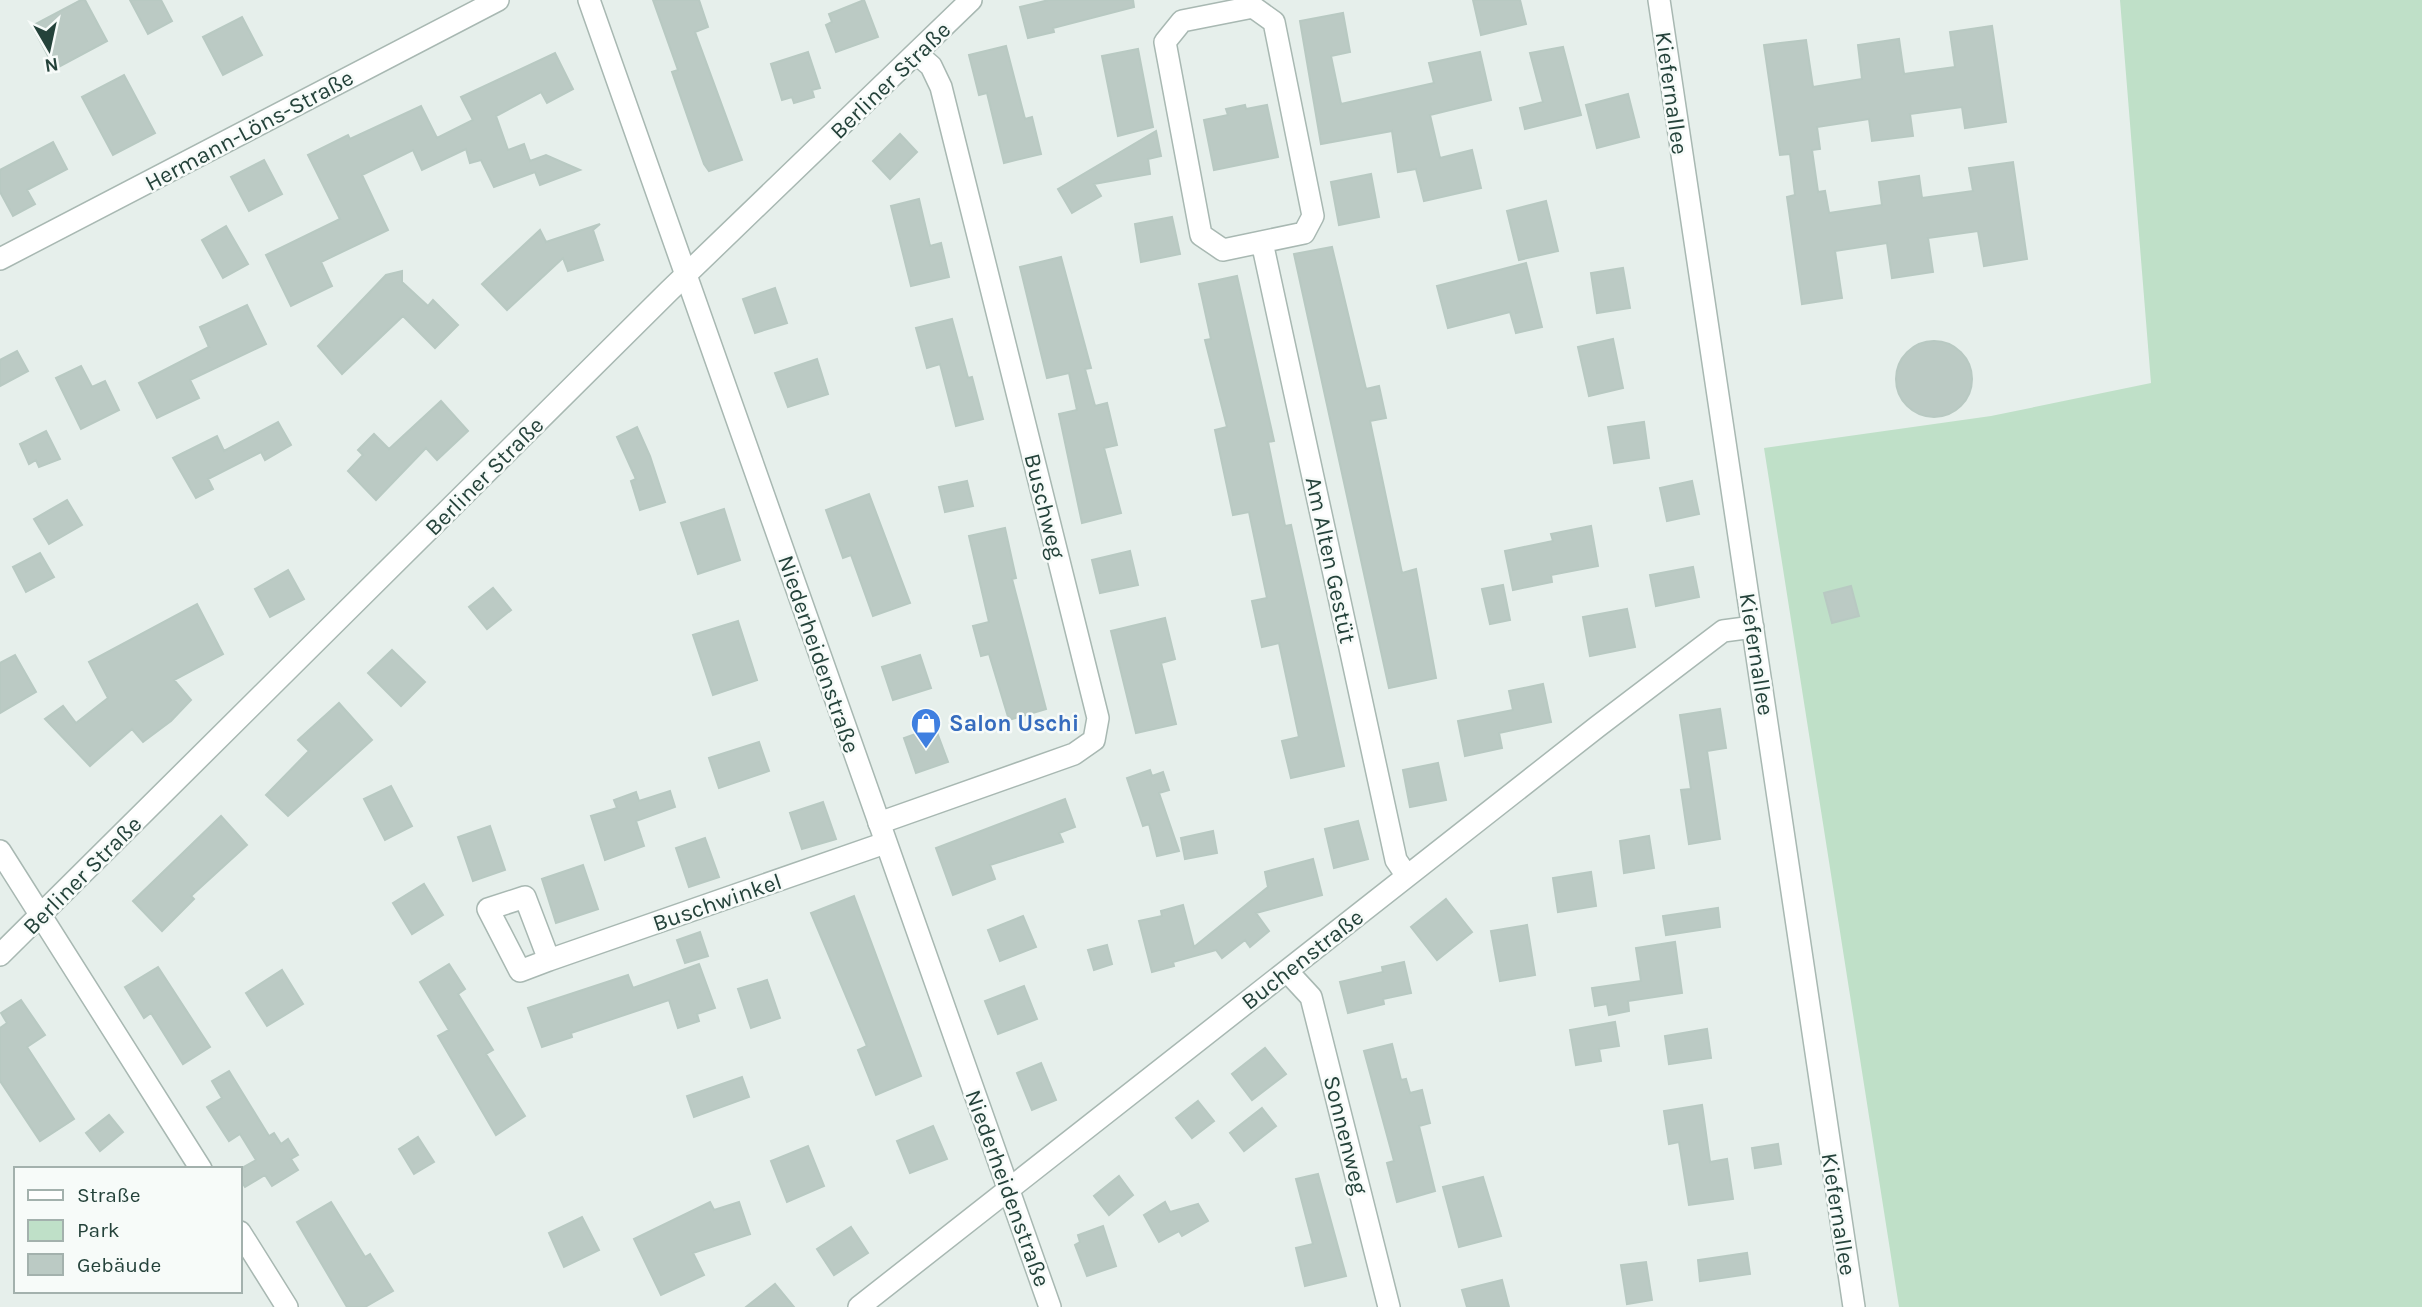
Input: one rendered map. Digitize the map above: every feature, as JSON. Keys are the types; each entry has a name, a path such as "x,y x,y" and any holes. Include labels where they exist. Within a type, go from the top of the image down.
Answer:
{"street":[{"name":"Hermann-Löns-Straße","path":"0,259 498,0"},
{"name":"Niederheidenstraße","path":"589,0 1050,1307"},
{"name":"Berliner Straße","path":"0,955 687,274 971,0"},
{"name":"Kiefernallee","path":"1659,0 1854,1307"},
{"path":"1212,7 1253,7 1275,22 1313,216 1304,233 1223,250 1201,235 1165,42 1182,21 1212,7"},
{"name":"Buschweg","path":"882,833 1074,754 1094,740 1098,719 941,88 930,66 917,54"},
{"name":"Am Alten Gestüt","path":"1262,242 1396,860 1407,876"},
{"name":"Buchenstraße","path":"859,1307 1723,631 1753,626"},
{"name":"Buschwinkel","path":"548,960 882,833"},
{"path":"0,851 200,1167"},
{"name":"Sonnenweg","path":"1287,971 1311,997 1389,1307"},
{"path":"242,1235 287,1307"}],"green space":[{"path":"2120,0 2422,0 2422,1307 1899,1307 1764,448 1991,416 2151,383"}],"building":[{"path":"85,0 107,41 55,69 32,26"},
{"path":"130,0 161,0 172,21 148,34"},
{"path":"653,0 699,0 708,27 695,32 742,160 709,171 704,164 672,72 678,70"},
{"path":"864,0 878,37 836,52 826,25 832,22 829,14"},
{"path":"1049,0 1133,0 1134,7 1053,28 1054,32 1028,38 1020,7"},
{"path":"1473,0 1520,0 1526,24 1481,35"},
{"path":"1343,13 1350,52 1331,56 1341,104 1434,83 1429,63 1480,52 1491,100 1430,115 1440,158 1472,150 1481,188 1424,201 1416,169 1398,172 1392,131 1321,144 1300,21"},
{"path":"242,17 262,55 223,75 203,37"},
{"path":"1992,26 2006,122 1965,128 1962,107 1910,114 1913,136 1872,141 1869,119 1817,127 1820,149 1812,150 1818,192 1825,191 1829,213 1882,205 1879,182 1919,176 1922,198 1973,191 1969,168 2013,162 2027,259 1984,266 1978,231 1928,238 1933,272 1892,278 1887,243 1835,251 1842,298 1802,304 1787,197 1795,195 1790,154 1780,155 1764,45 1806,40 1813,87 1862,79 1858,45 1899,39 1904,74 1955,67 1950,32"},
{"path":"1006,46 1025,119 1032,117 1041,154 1004,163 987,93 979,95 969,55"},
{"path":"1563,47 1581,115 1525,129 1520,108 1543,102 1530,53"},
{"path":"1138,49 1153,127 1118,136 1102,56"},
{"path":"808,52 820,88 812,90 814,97 794,103 792,97 782,100 771,64"},
{"path":"555,53 573,89 547,103 541,92 496,116 508,150 524,144 530,161 546,155 580,170 540,185 535,172 494,187 481,160 470,163 466,149 422,170 413,150 362,175 388,230 321,262 332,286 291,306 266,255 340,219 308,155 348,135 350,139 421,106 437,138 473,120 461,97"},
{"path":"124,75 155,133 113,155 82,97"},
{"path":"1628,94 1639,137 1597,148 1586,105"},
{"path":"1245,105 1246,109 1267,105 1278,157 1214,170 1204,120 1228,115 1226,109"},
{"path":"1156,131 1161,156 1148,159 1150,174 1094,184 1101,196 1072,213 1058,189"},
{"path":"900,134 917,152 890,179 873,161"},
{"path":"53,142 67,169 27,190 35,204 13,216 0,192 0,170"},
{"path":"264,160 282,194 249,211 231,177"},
{"path":"1371,174 1379,217 1339,225 1331,182"},
{"path":"919,199 930,246 941,243 949,277 911,286 891,206"},
{"path":"1546,201 1558,251 1519,260 1507,211"},
{"path":"1172,217 1180,254 1141,262 1135,224"},
{"path":"600,224 593,230 603,260 568,271 563,258 507,310 482,284 540,230 546,242"},
{"path":"226,226 248,264 223,278 202,240"},
{"path":"1332,247 1366,389 1379,386 1386,418 1370,421 1402,573 1416,569 1436,678 1389,688 1294,254"},
{"path":"1061,257 1091,368 1085,369 1095,406 1107,403 1117,445 1104,448 1121,513 1082,523 1059,414 1077,410 1069,373 1047,378 1020,267"},
{"path":"1526,263 1542,327 1516,333 1510,312 1448,328 1437,286"},
{"path":"1623,268 1630,308 1597,313 1591,273"},
{"path":"402,271 402,282 428,306 433,300 458,325 435,348 403,316 342,374 318,346 386,275"},
{"path":"1237,276 1274,441 1268,442 1285,526 1291,525 1344,766 1291,778 1282,741 1299,737 1279,643 1262,647 1252,601 1267,598 1249,512 1233,515 1215,430 1227,427 1205,340 1211,339 1199,284"},
{"path":"775,288 787,323 755,333 743,299"},
{"path":"247,305 266,344 190,380 199,398 157,418 139,383 209,347 200,327"},
{"path":"952,319 968,378 972,377 983,419 956,426 940,364 927,368 916,328"},
{"path":"1613,339 1623,388 1589,396 1578,347"},
{"path":"1934,341 1948,344 1961,352 1969,365 1972,379 1969,393 1961,406 1948,414 1934,417 1920,414 1907,406 1899,393 1896,379 1899,365 1907,352 1920,344"},
{"path":"17,351 28,371 0,386 0,360"},
{"path":"817,359 828,394 788,407 775,373"},
{"path":"81,366 92,387 105,381 119,410 81,429 56,378"},
{"path":"441,401 468,431 437,460 426,448 376,500 348,471 363,455 358,450 374,434 389,449"},
{"path":"278,422 291,445 265,460 261,452 208,479 213,489 196,498 173,458 217,436 224,451"},
{"path":"1644,422 1649,458 1614,463 1608,427"},
{"path":"637,427 665,502 640,510 631,481 636,479 617,437"},
{"path":"46,431 60,459 39,467 36,460 29,464 20,444"},
{"path":"967,481 973,506 945,512 939,487"},
{"path":"1692,481 1699,514 1667,521 1660,488"},
{"path":"869,494 910,603 873,616 851,555 843,558 826,510"},
{"path":"67,500 82,525 49,544 34,519"},
{"path":"724,509 740,560 698,574 681,523"},
{"path":"1591,526 1598,566 1551,575 1552,582 1513,590 1505,551 1553,541 1551,534"},
{"path":"1005,528 1016,578 1012,579 1046,709 1009,720 989,654 981,656 973,626 989,622 969,536"},
{"path":"1130,551 1138,585 1100,593 1092,560"},
{"path":"40,553 54,577 26,592 13,567"},
{"path":"1693,567 1699,597 1656,606 1650,575"},
{"path":"288,570 304,599 270,617 255,589"},
{"path":"1503,585 1510,620 1490,624 1482,589"},
{"path":"1851,586 1859,616 1832,623 1824,593"},
{"path":"493,588 511,610 487,629 469,607"},
{"path":"197,604 223,654 174,680 191,700 171,721 143,742 132,729 90,766 45,719 63,706 76,723 108,698 89,662"},
{"path":"1627,609 1635,647 1590,656 1583,617"},
{"path":"1165,618 1175,659 1161,663 1176,724 1136,733 1111,631"},
{"path":"738,621 757,680 713,695 693,635"},
{"path":"392,650 425,682 401,706 368,673"},
{"path":"15,655 36,692 0,713 0,663"},
{"path":"920,655 931,688 893,700 882,667"},
{"path":"1543,684 1551,722 1499,733 1502,748 1465,756 1458,721 1513,710 1509,691"},
{"path":"339,703 372,740 288,816 266,795 309,751 298,740"},
{"path":"1720,709 1726,748 1707,751 1720,839 1689,844 1681,790 1691,789 1680,715"},
{"name":"Salon Uschi","path":"935,727 948,762 916,773 904,738"},
{"path":"759,742 769,771 719,788 709,758"},
{"path":"1438,763 1446,800 1410,807 1403,770"},
{"path":"1150,770 1152,776 1163,772 1169,790 1159,793 1179,851 1157,856 1149,824 1143,826 1127,778"},
{"path":"391,786 412,826 385,840 364,799"},
{"path":"670,791 675,807 636,821 644,846 605,860 591,816 617,808 614,800 636,792 639,801"},
{"path":"1065,799 1075,827 1059,833 1063,842 990,865 995,879 953,895 936,848"},
{"path":"823,802 836,839 802,849 790,813"},
{"path":"221,816 247,845 191,896 194,899 162,931 133,901"},
{"path":"1358,821 1368,859 1334,868 1325,829"},
{"path":"490,826 505,870 473,881 458,837"},
{"path":"1213,831 1217,853 1185,859 1181,838"},
{"path":"1649,836 1654,868 1624,873 1620,841"},
{"path":"705,838 719,877 689,887 676,848"},
{"path":"1313,859 1322,895 1256,913 1269,931 1250,947 1245,940 1222,958 1216,950 1173,962 1174,966 1152,972 1139,921 1162,916 1161,911 1183,905 1194,947 1268,887 1265,872"},
{"path":"583,865 598,909 556,923 542,879"},
{"path":"1591,872 1596,906 1558,912 1553,878"},
{"path":"424,884 443,915 412,934 393,903"},
{"path":"854,896 921,1076 876,1095 858,1050 867,1046 811,913"},
{"path":"1446,899 1472,932 1437,960 1411,927"},
{"path":"1718,908 1720,927 1666,935 1663,916"},
{"path":"1023,916 1036,947 1000,961 988,930"},
{"path":"1527,925 1535,975 1500,981 1491,931"},
{"path":"700,932 708,956 685,963 677,940"},
{"path":"1675,942 1682,993 1628,1001 1629,1011 1609,1015 1607,1004 1595,1006 1592,988 1641,981 1636,948"},
{"path":"1107,945 1112,964 1094,970 1088,950"},
{"path":"1404,962 1411,993 1383,999 1384,1004 1348,1013 1340,982 1383,972 1382,967"},
{"path":"449,964 465,989 458,994 493,1050 486,1054 525,1116 496,1135 438,1036 449,1030 420,982"},
{"path":"699,964 715,1008 697,1014 699,1021 678,1028 669,1000 571,1033 572,1037 542,1047 528,1008 628,975 633,988"},
{"path":"158,967 210,1047 183,1064 151,1013 144,1018 125,987"},
{"path":"282,970 303,1004 267,1026 246,993"},
{"path":"767,980 780,1018 751,1028 738,989"},
{"path":"1024,986 1037,1019 998,1034 985,1001"},
{"path":"21,1000 45,1035 27,1047 74,1119 40,1141 0,1081 0,1028 7,1023 1,1013"},
{"path":"1615,1022 1619,1046 1599,1049 1601,1061 1576,1065 1570,1030"},
{"path":"1707,1029 1711,1058 1669,1064 1665,1036"},
{"path":"1392,1044 1401,1080 1406,1079 1410,1093 1422,1090 1430,1123 1419,1126 1435,1191 1397,1202 1387,1163 1394,1161 1364,1051"},
{"path":"1265,1048 1286,1074 1252,1100 1232,1074"},
{"path":"1041,1063 1056,1100 1032,1110 1017,1073"},
{"path":"229,1071 269,1136 274,1133 281,1144 288,1139 298,1155 291,1159 298,1170 272,1186 265,1175 245,1187 242,1182 242,1168 256,1160 240,1134 229,1141 207,1107 222,1098 212,1081"},
{"path":"742,1077 749,1097 694,1117 687,1096"},
{"path":"1198,1101 1214,1121 1192,1138 1176,1118"},
{"path":"1702,1105 1710,1162 1727,1159 1733,1199 1689,1205 1679,1142 1669,1144 1664,1111"},
{"path":"1262,1108 1276,1126 1244,1151 1230,1133"},
{"path":"109,1115 123,1132 100,1151 86,1133"},
{"path":"933,1126 947,1159 910,1173 897,1141"},
{"path":"418,1137 434,1162 414,1174 399,1149"},
{"path":"1778,1144 1781,1164 1755,1168 1752,1148"},
{"path":"808,1146 824,1186 787,1202 771,1161"},
{"path":"1318,1174 1346,1276 1305,1286 1296,1248 1313,1244 1296,1179"},
{"path":"1119,1176 1133,1195 1109,1215 1094,1196"},
{"path":"1483,1177 1501,1236 1459,1247 1443,1187"},
{"path":"331,1202 365,1257 370,1254 393,1291 365,1307 347,1307 297,1222"},
{"path":"710,1202 714,1210 739,1202 750,1234 693,1253 704,1275 661,1295 634,1239"},
{"path":"1165,1202 1170,1212 1198,1204 1208,1221 1182,1236 1179,1231 1159,1242 1144,1215"},
{"path":"582,1217 599,1250 564,1267 549,1233"},
{"path":"1103,1226 1116,1266 1087,1276 1075,1245 1080,1242 1078,1235"},
{"path":"851,1227 868,1253 834,1275 817,1249"},
{"path":"1747,1253 1750,1274 1700,1281 1698,1260"},
{"path":"1646,1262 1652,1300 1627,1304 1621,1265"},
{"path":"1502,1280 1509,1307 1467,1307 1462,1290"},
{"path":"775,1284 794,1307 746,1307"}],"place":[{"name":"Salon Uschi","path":"926,750"}]}
